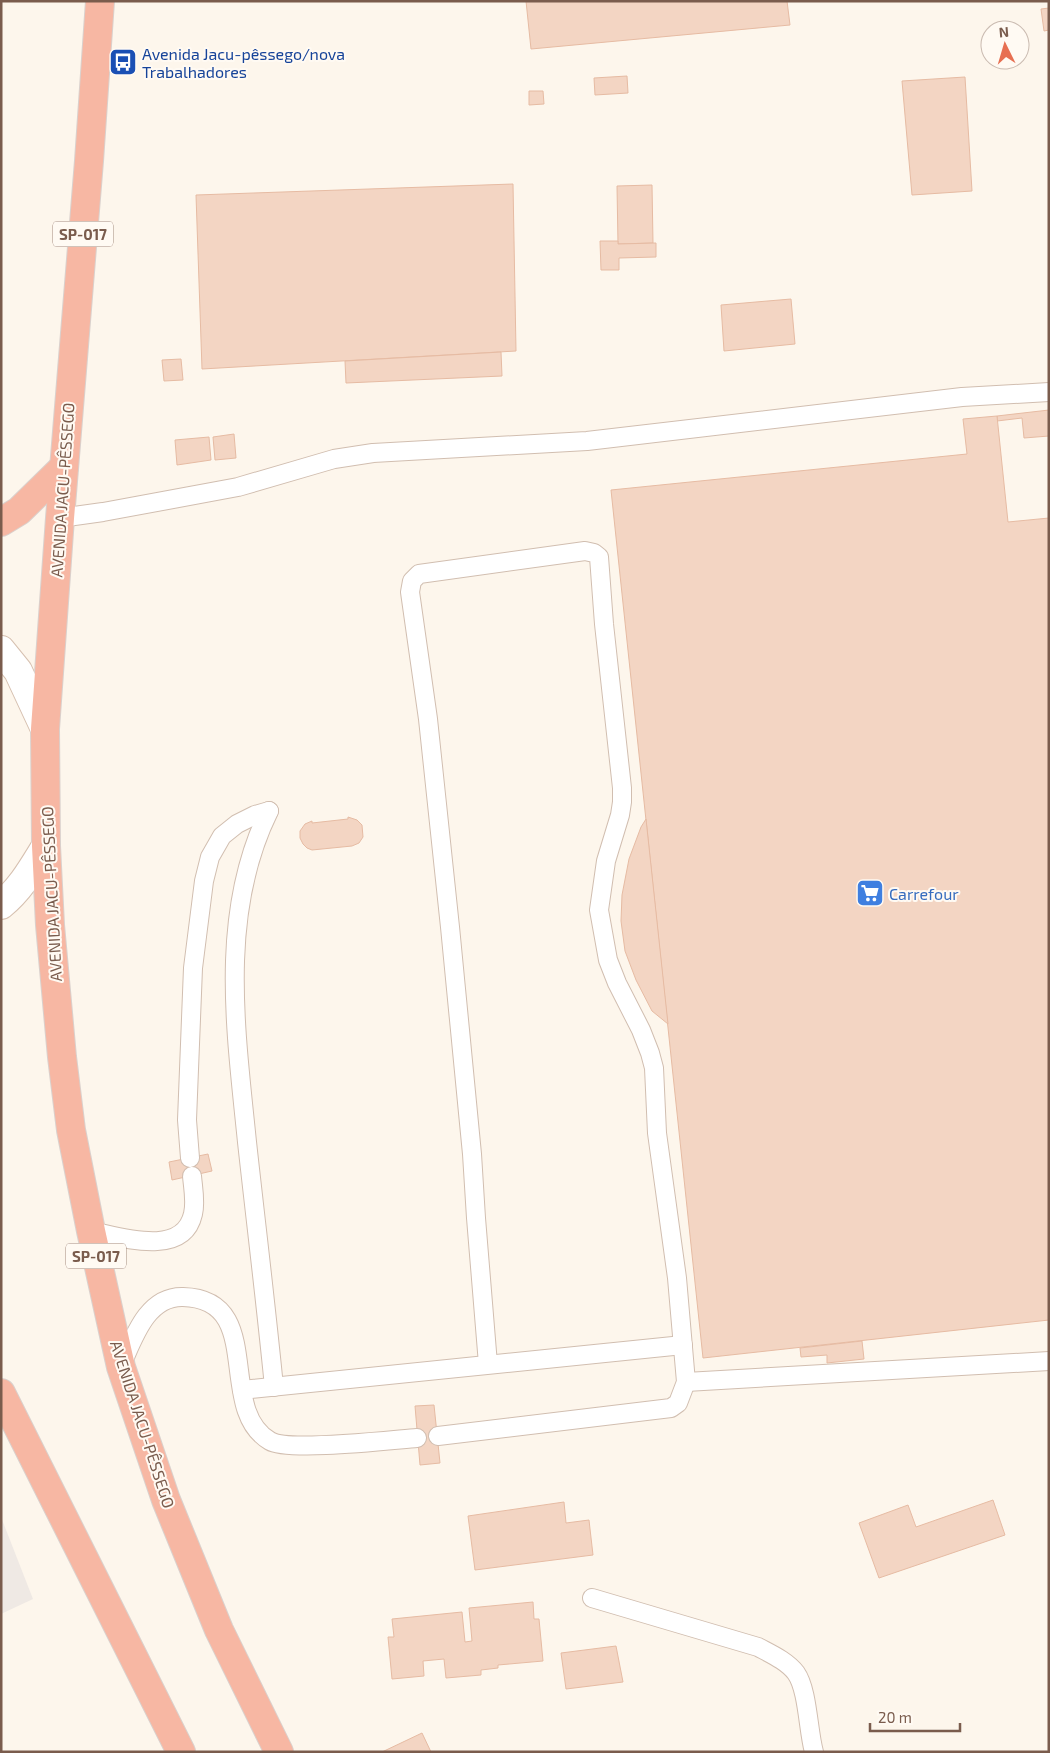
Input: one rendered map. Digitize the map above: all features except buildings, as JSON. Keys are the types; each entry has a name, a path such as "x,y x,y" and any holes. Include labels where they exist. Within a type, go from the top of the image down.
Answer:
{"highway":[{"name":"AVENIDA JACU-PÊSSEGO","path":"100,1 45,729 46,846 50,925 62,1057 71,1130 121,1367 166,1500 219,1630 279,1752"},
{"path":"1,522 19,511 64,467"},
{"path":"1,1393 181,1752"}],"main road":[{"path":"1,650 18,671 45,729"},
{"path":"1,905 11,897 24,881 46,846"}],"lane":[{"path":"60,518 102,512 238,486 334,459 372,453 587,441 962,397 1049,392"},
{"path":"438,1436 672,1408 678,1403 686,1382 677,1278 657,1133 654,1068 644,1037 617,983 608,960 599,910 606,861 614,841 622,802 599,558 594,553 585,551 574,551 419,574 412,581 410,592 428,719 451,937 472,1154 488,1364"},
{"path":"190,1158 187,1120 193,968 204,880 210,857 222,836 246,820 269,811 252,849 242,885 234,952 236,1029 274,1387"},
{"path":"91,1231 143,1242 176,1238 185,1232 194,1214 192,1176"},
{"path":"121,1367 136,1330 147,1315 166,1300 181,1297 202,1299 218,1308 230,1324 236,1348 242,1390 250,1420 257,1431 271,1442 293,1446 417,1438"},
{"path":"242,1390 683,1345"},
{"path":"686,1382 1049,1361"},
{"path":"592,1598 758,1647 780,1658 796,1673 802,1687 810,1750"}],"shaded area":[{"path":"1,1517 33,1599 1,1614"}],"place":[{"name":"Avenida Jacu-pêssego/nova Trabalhadores","path":"123,62"},
{"name":"Carrefour","path":"870,893"}]}
